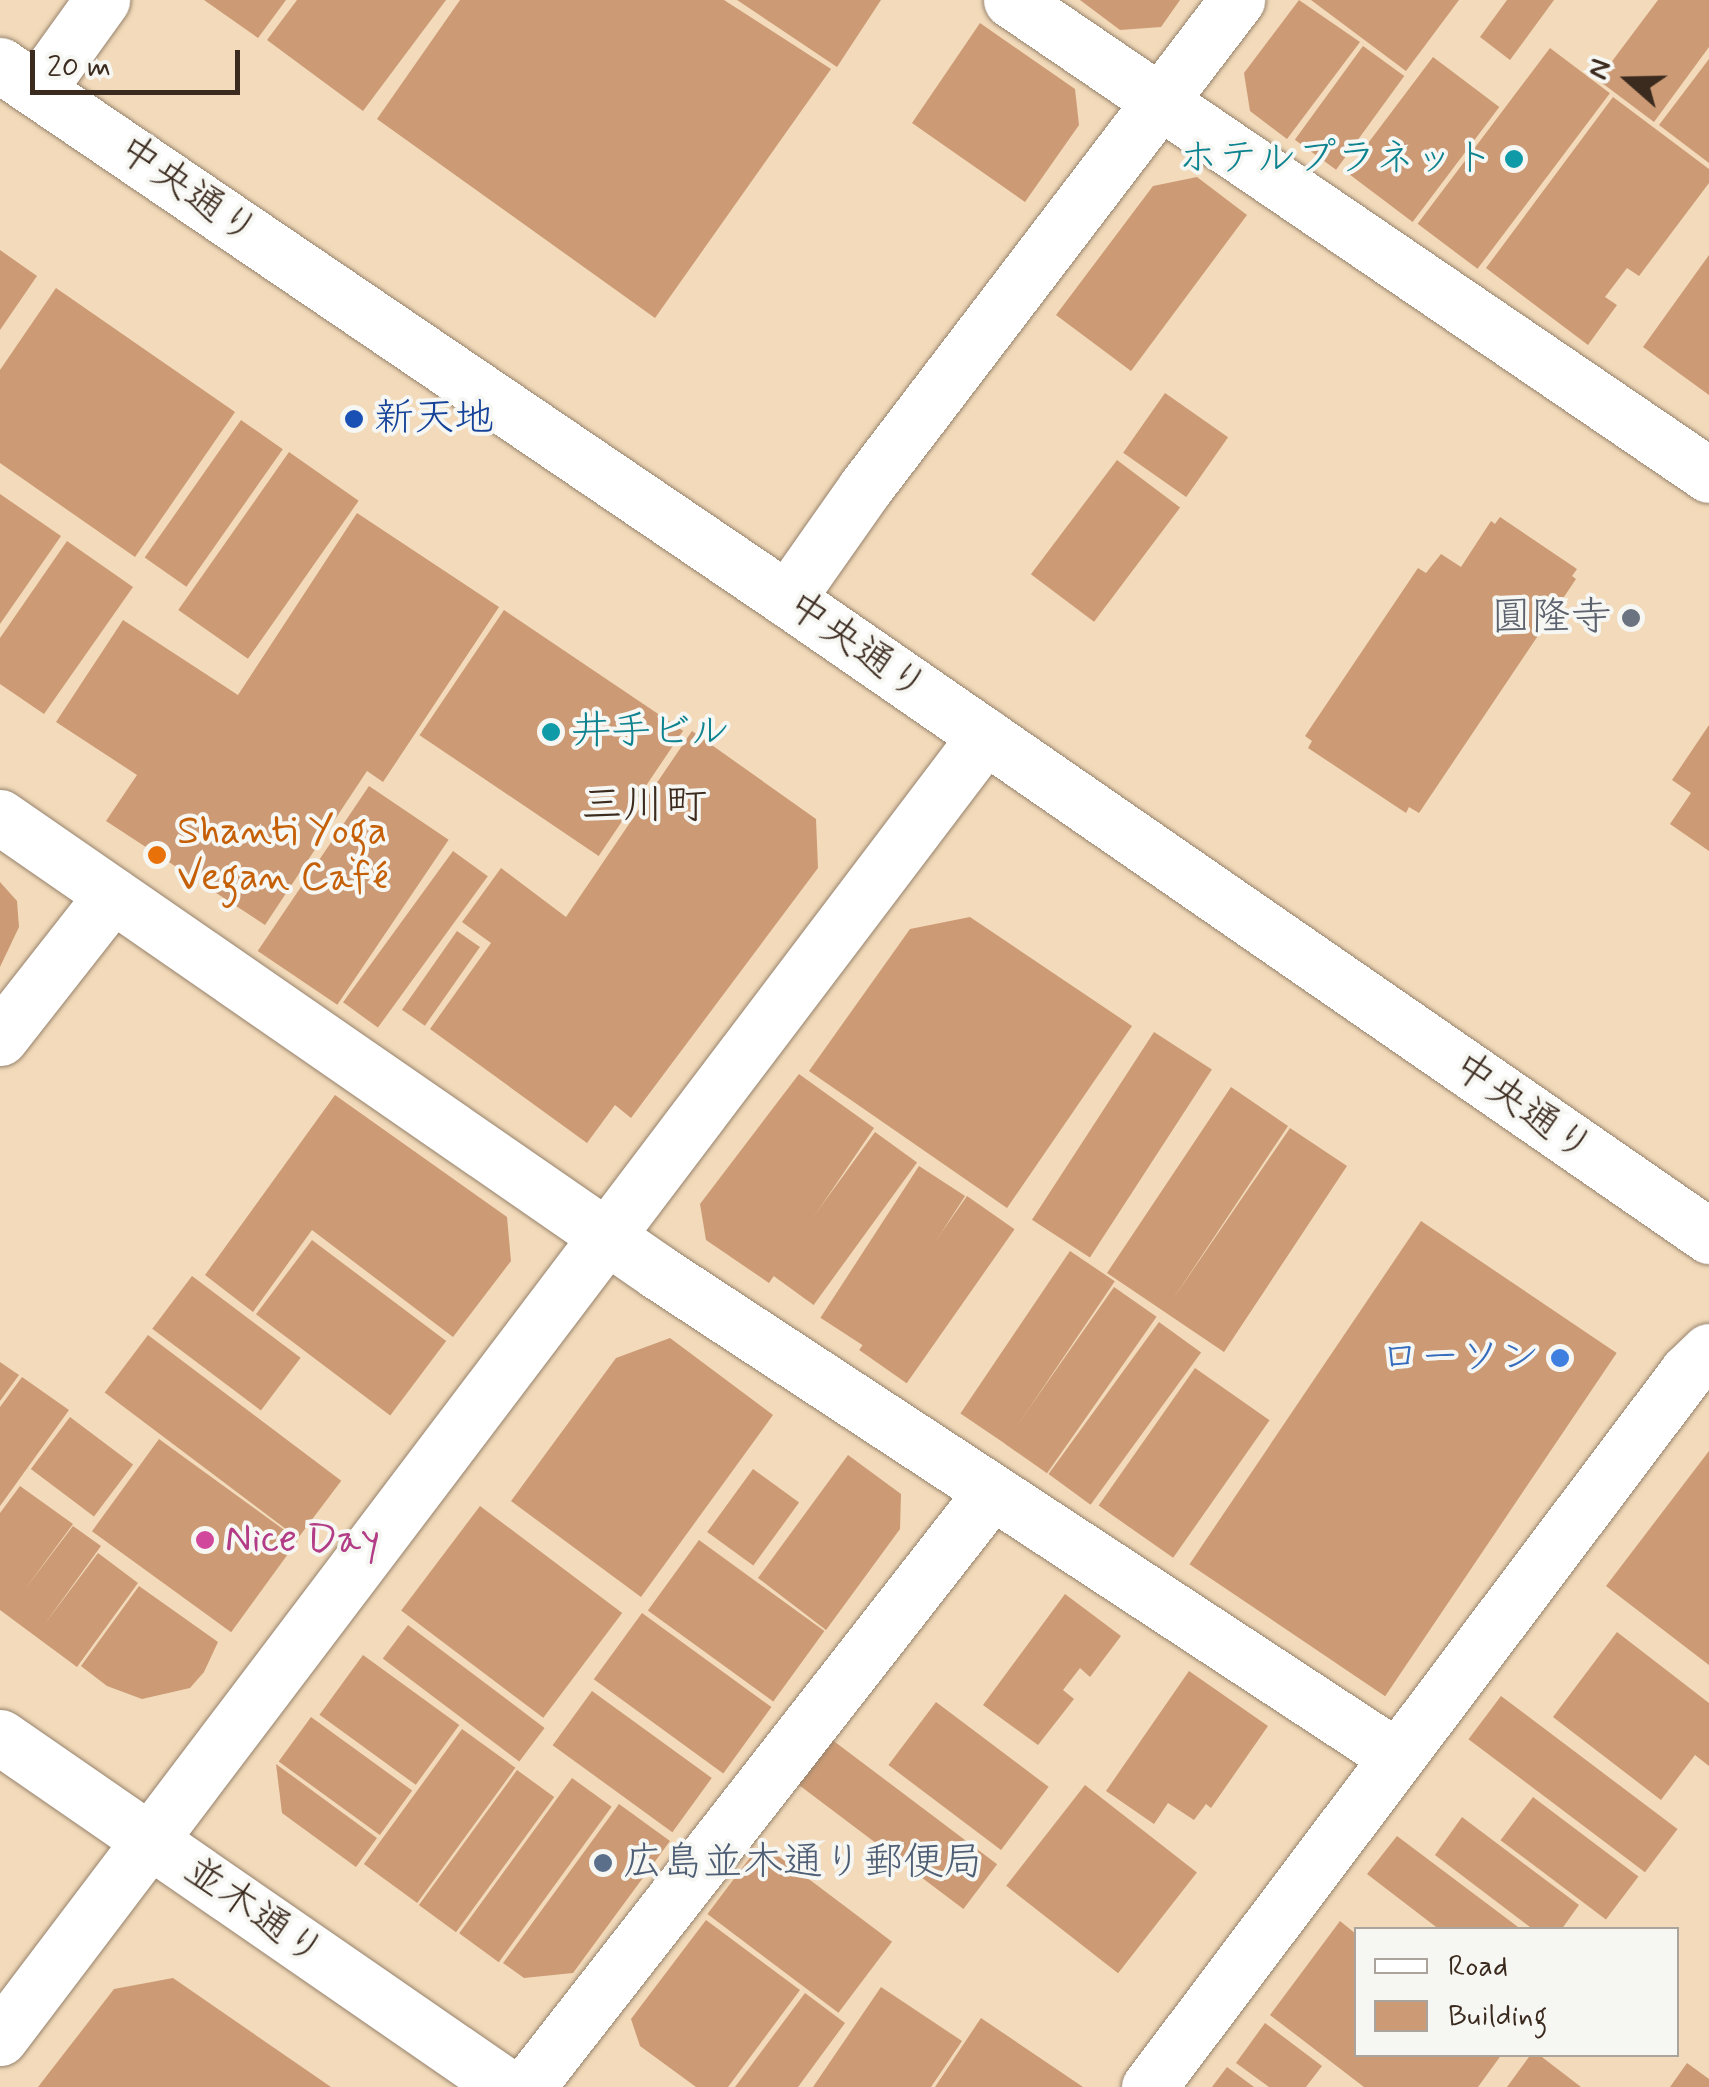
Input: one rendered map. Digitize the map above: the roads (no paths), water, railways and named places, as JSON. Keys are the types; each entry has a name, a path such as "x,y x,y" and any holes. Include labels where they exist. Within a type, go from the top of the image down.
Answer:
{"street":[{"path":"19,76 102,0"},
{"path":"1012,0 1709,475"},
{"path":"788,600 865,488 1237,0"},
{"name":"中央通り","path":"19,76 788,600 1709,1236"},
{"path":"0,2038 985,736"},
{"path":"0,817 607,1236 990,1494 1397,1757"},
{"path":"0,1038 112,895"},
{"path":"1149,2087 1688,1372 1709,1351"},
{"path":"527,2087 990,1494"},
{"name":"並木通り","path":"0,1737 507,2087"}],"place":[{"name":"ホテルプラネット","path":"1514,159"},
{"name":"新天地","path":"354,419"},
{"name":"圓隆寺","path":"1631,618"},
{"name":"井手ビル","path":"551,732"},
{"name":"Shanti Yoga Vegan Café","path":"157,855"},
{"name":"ローソン","path":"1560,1358"},
{"name":"Nice Day","path":"205,1540"},
{"name":"広島並木通り郵便局","path":"603,1863"}],"district":[{"name":"三川町","path":"644,807"}]}
